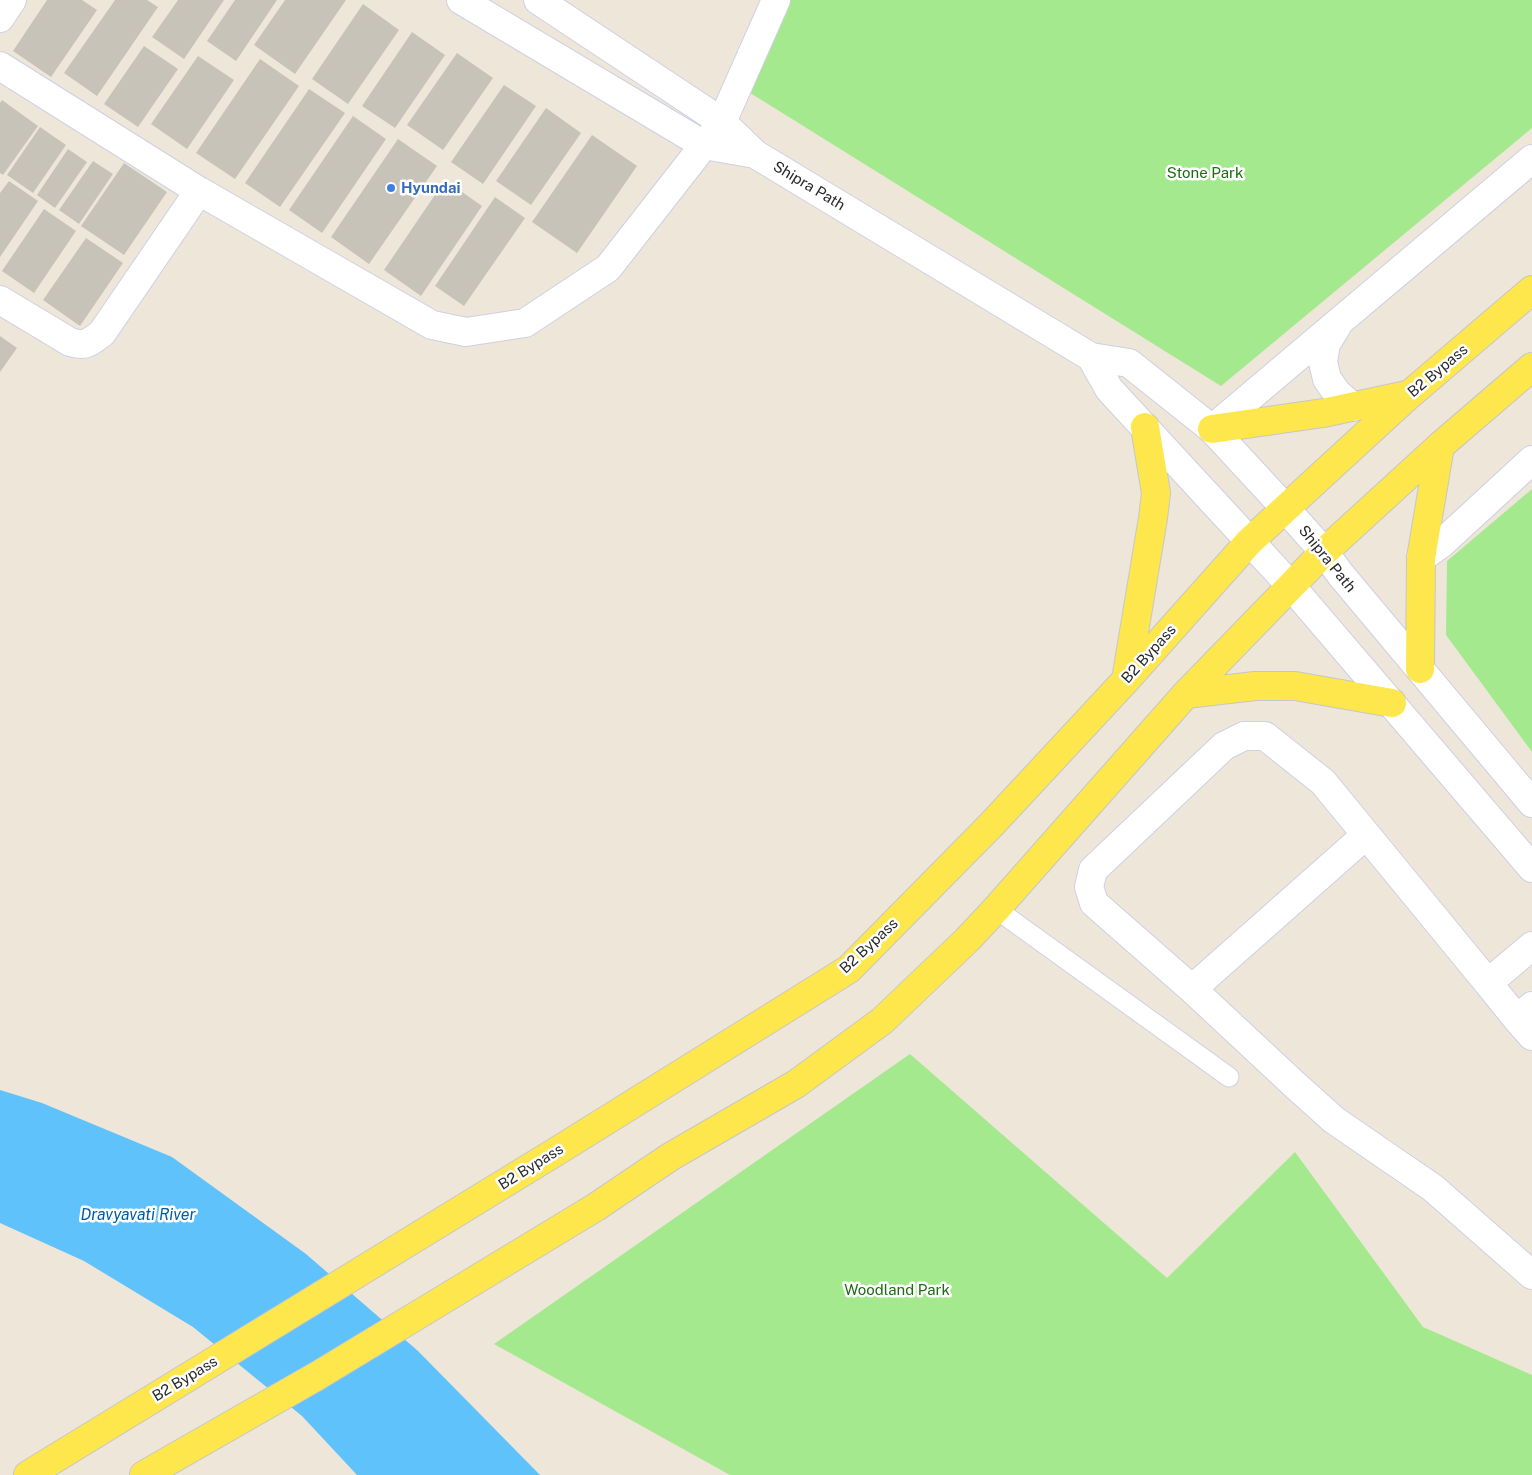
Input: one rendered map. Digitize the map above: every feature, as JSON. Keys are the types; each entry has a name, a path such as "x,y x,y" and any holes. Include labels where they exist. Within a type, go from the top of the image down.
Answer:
{"main road":[{"name":"B2 Bypass","path":"28,1475 562,1148 849,969 992,824 1126,680 1249,542 1409,395 1532,290"},
{"path":"144,1475 317,1376 596,1207 670,1157 796,1084 882,1021 967,940 1186,694 1324,552 1440,446 1532,367"},
{"path":"1212,429 1323,413 1409,395"},
{"path":"1126,680 1156,493 1145,427"},
{"path":"1420,669 1421,558 1440,446"},
{"path":"1186,694 1255,686 1295,686 1392,703"}],"street":[{"path":"0,18 12,0"},
{"path":"461,0 704,145 755,154"},
{"name":"Shipra Path","path":"538,0 722,122 755,154 1091,357 1129,363 1212,429 1324,552 1341,576 1532,803"},
{"path":"0,66 199,191 432,325 466,332 525,323 608,268 722,122 776,0"},
{"path":"1212,429 1532,160"},
{"path":"0,300 70,342 81,345 92,341 102,333 199,191"},
{"path":"1339,322 1326,344 1324,362 1327,379 1353,407"},
{"path":"1091,357 1109,390 1291,586 1532,868"},
{"path":"1421,558 1442,543 1532,460"},
{"path":"1527,1020 1488,983 1323,782 1265,736 1244,736 1224,746 1093,870 1089,887 1094,903 1334,1120 1433,1188 1532,1275"},
{"path":"1192,990 1366,835"},
{"path":"1488,983 1532,946"}],"lane":[{"path":"996,909 1229,1076"}],"green space":[{"name":"Stone Park","path":"783,0 1532,0 1532,128 1221,386 739,86"},
{"path":"1532,489 1532,752 1446,635 1447,561"},
{"name":"Woodland Park","path":"910,1054 1167,1278 1295,1152 1423,1327 1532,1375 1532,1475 730,1475 494,1344"}],"water":[{"name":"Dravyavati River","path":"0,1090 42,1103 172,1157 306,1254 418,1351 540,1475 357,1475 302,1416 193,1327 84,1261 0,1223"}],"building":[{"path":"47,0 82,0 97,10 51,77 13,51"},
{"path":"115,0 147,0 158,7 97,96 64,73"},
{"path":"178,0 224,0 184,59 152,37"},
{"path":"235,0 277,0 236,61 207,41"},
{"path":"285,0 346,0 295,74 254,45"},
{"path":"363,4 399,30 348,104 312,79"},
{"path":"412,32 445,55 395,128 362,106"},
{"path":"144,46 178,69 138,127 104,104"},
{"path":"457,53 493,78 443,150 407,125"},
{"path":"198,56 234,80 187,149 151,124"},
{"path":"260,59 299,86 235,179 196,153"},
{"path":"504,85 536,106 483,184 451,162"},
{"path":"309,89 345,113 280,207 245,183"},
{"path":"2,100 38,126 3,175 0,173 0,103"},
{"path":"546,108 581,133 531,205 496,181"},
{"path":"353,116 386,139 322,233 289,210"},
{"path":"40,127 66,145 33,193 7,175"},
{"path":"592,135 637,166 577,253 532,222"},
{"path":"398,139 437,166 369,264 331,237"},
{"path":"68,149 87,162 55,208 37,195"},
{"path":"93,161 113,174 79,224 59,210"},
{"path":"124,163 167,192 124,255 81,226"},
{"path":"445,180 482,206 421,296 384,270"},
{"path":"9,181 38,201 0,257 0,193"},
{"path":"495,197 525,218 464,306 435,286"},
{"path":"44,209 76,231 34,293 2,271"},
{"path":"86,238 123,263 80,326 43,300"},
{"path":"0,336 17,348 0,372"}],"place":[{"name":"Hyundai","path":"391,188"}]}
